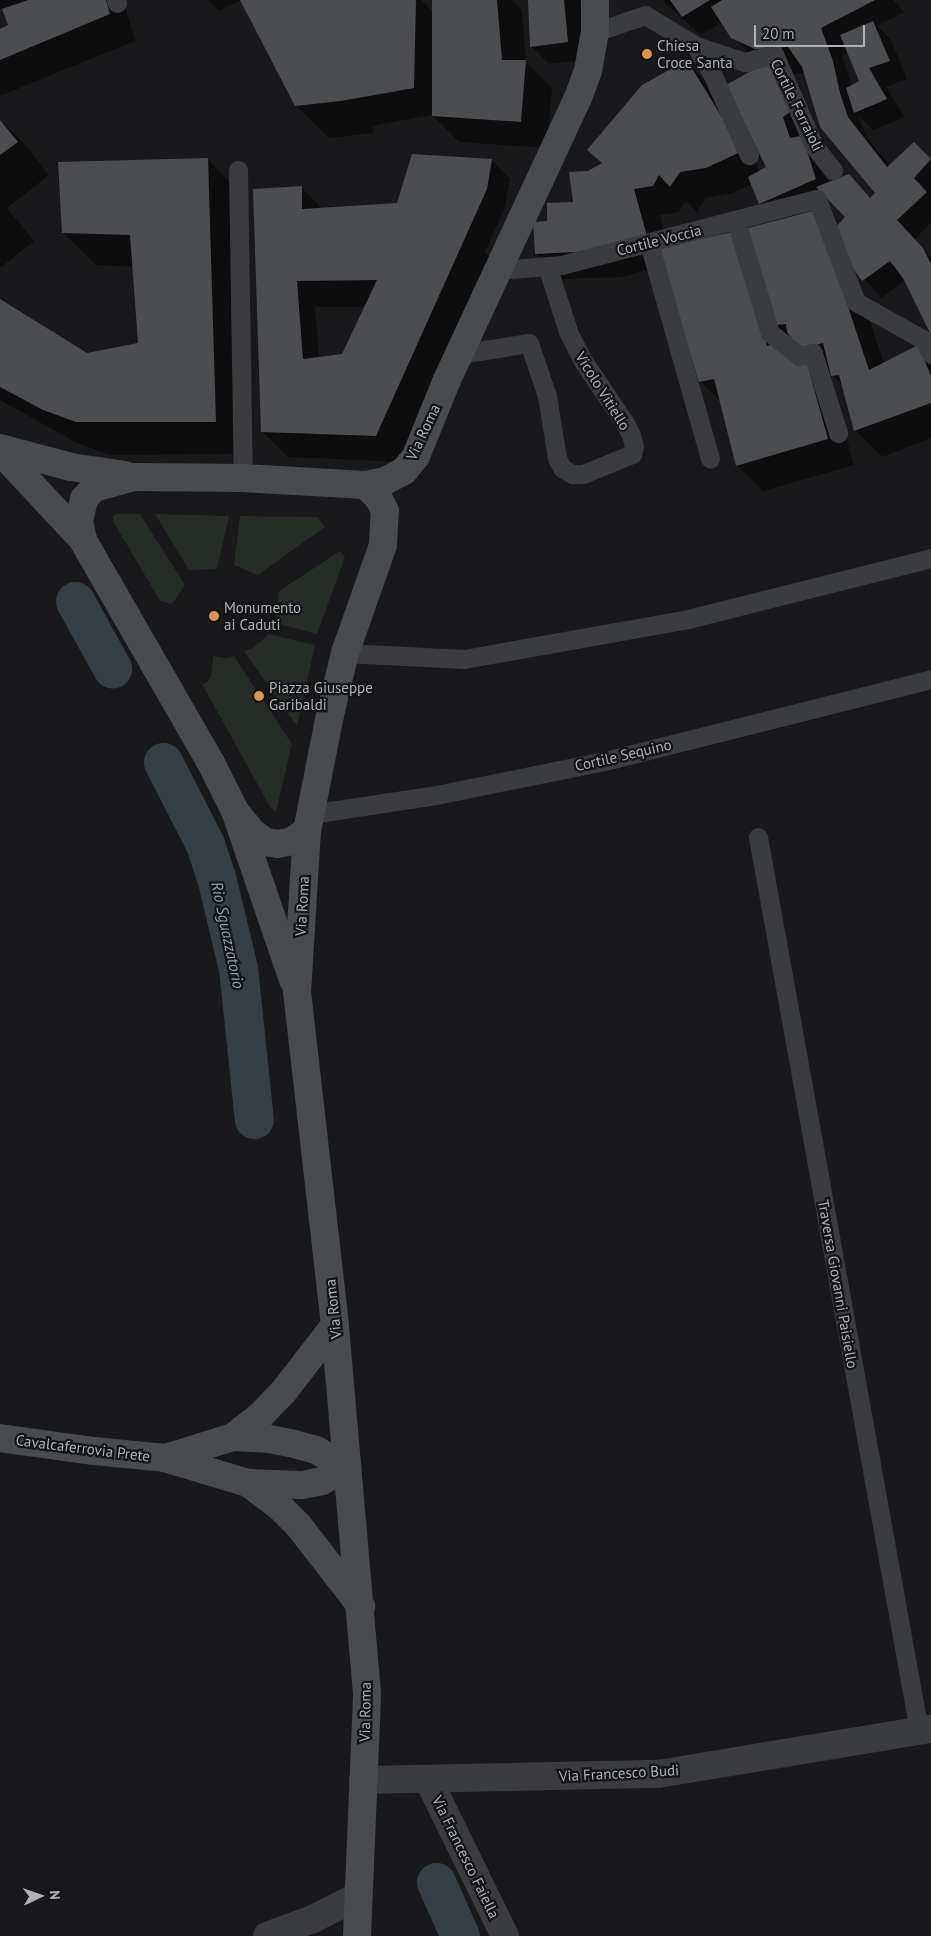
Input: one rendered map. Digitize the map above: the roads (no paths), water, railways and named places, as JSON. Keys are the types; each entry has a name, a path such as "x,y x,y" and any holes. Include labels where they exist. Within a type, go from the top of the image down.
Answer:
{"main road":[{"name":"Via Roma","path":"365,485 385,481 404,471 416,456 460,354 578,98 588,71 595,32 595,0"},
{"path":"0,449 71,467 134,476 243,478 365,485"},
{"path":"0,449 83,540 211,763 236,811 253,834 266,842 278,844 292,841 309,822"},
{"path":"83,540 79,521 84,499 94,488 134,476"},
{"name":"Via Roma","path":"356,1936 367,1693 361,1606 335,1325 297,993 309,822 330,715 345,653 383,545 385,511 378,497 365,485"},
{"path":"236,811 297,993"},
{"name":"Cavalcaferrovia Prete","path":"233,1437 261,1415 284,1391 335,1325"},
{"name":"Cavalcaferrovia Prete","path":"165,1458 233,1437 269,1439 294,1444 316,1450 347,1468"},
{"name":"Cavalcaferrovia Prete","path":"0,1438 94,1451 165,1458 248,1483 302,1485 322,1481 347,1468"},
{"name":"Cavalcaferrovia Prete","path":"248,1483 279,1506 298,1525 361,1606"}],"street":[{"name":"Via Francesco Budi","path":"363,1780 658,1774 925,1730"},
{"name":"Via Francesco Faiella","path":"428,1779 505,1936"},
{"path":"267,1936 313,1919 358,1896"}],"lane":[{"name":"Cortile Ferraioli","path":"595,32 645,15 696,46 745,62 774,54 814,146 833,170"},
{"name":"Cortile Ferraioli","path":"696,46 713,76 749,155"},
{"path":"238,170 243,478"},
{"name":"Cortile Voccia","path":"499,270 561,265 817,199 856,302 924,340 931,354"},
{"path":"736,221 770,333 799,356 813,353 838,433"},
{"path":"649,243 710,458"},
{"name":"Vicolo Vitiello","path":"460,354 529,343 547,396 557,458 562,468 572,474 583,474 632,454 634,446 631,436 610,400 583,361 568,331 547,266"},
{"path":"345,653 464,659 688,619 931,558"},
{"name":"Cortile Sequino","path":"309,822 609,760 931,679"},
{"name":"Traversa Giovanni Paisiello","path":"758,836 925,1730"}],"waterway":[{"name":"Rio Sguazzatorio","path":"75,601 112,668"},
{"name":"Rio Sguazzatorio","path":"163,762 205,844 216,877 238,968 254,1119"},
{"name":"Rio Sguazzatorio","path":"436,1882 460,1936"}],"place":[{"name":"Chiesa Croce Santa","path":"647,54"},
{"name":"Monumento ai Caduti","path":"214,616"},
{"name":"Piazza Giuseppe Garibaldi","path":"259,696"}]}
